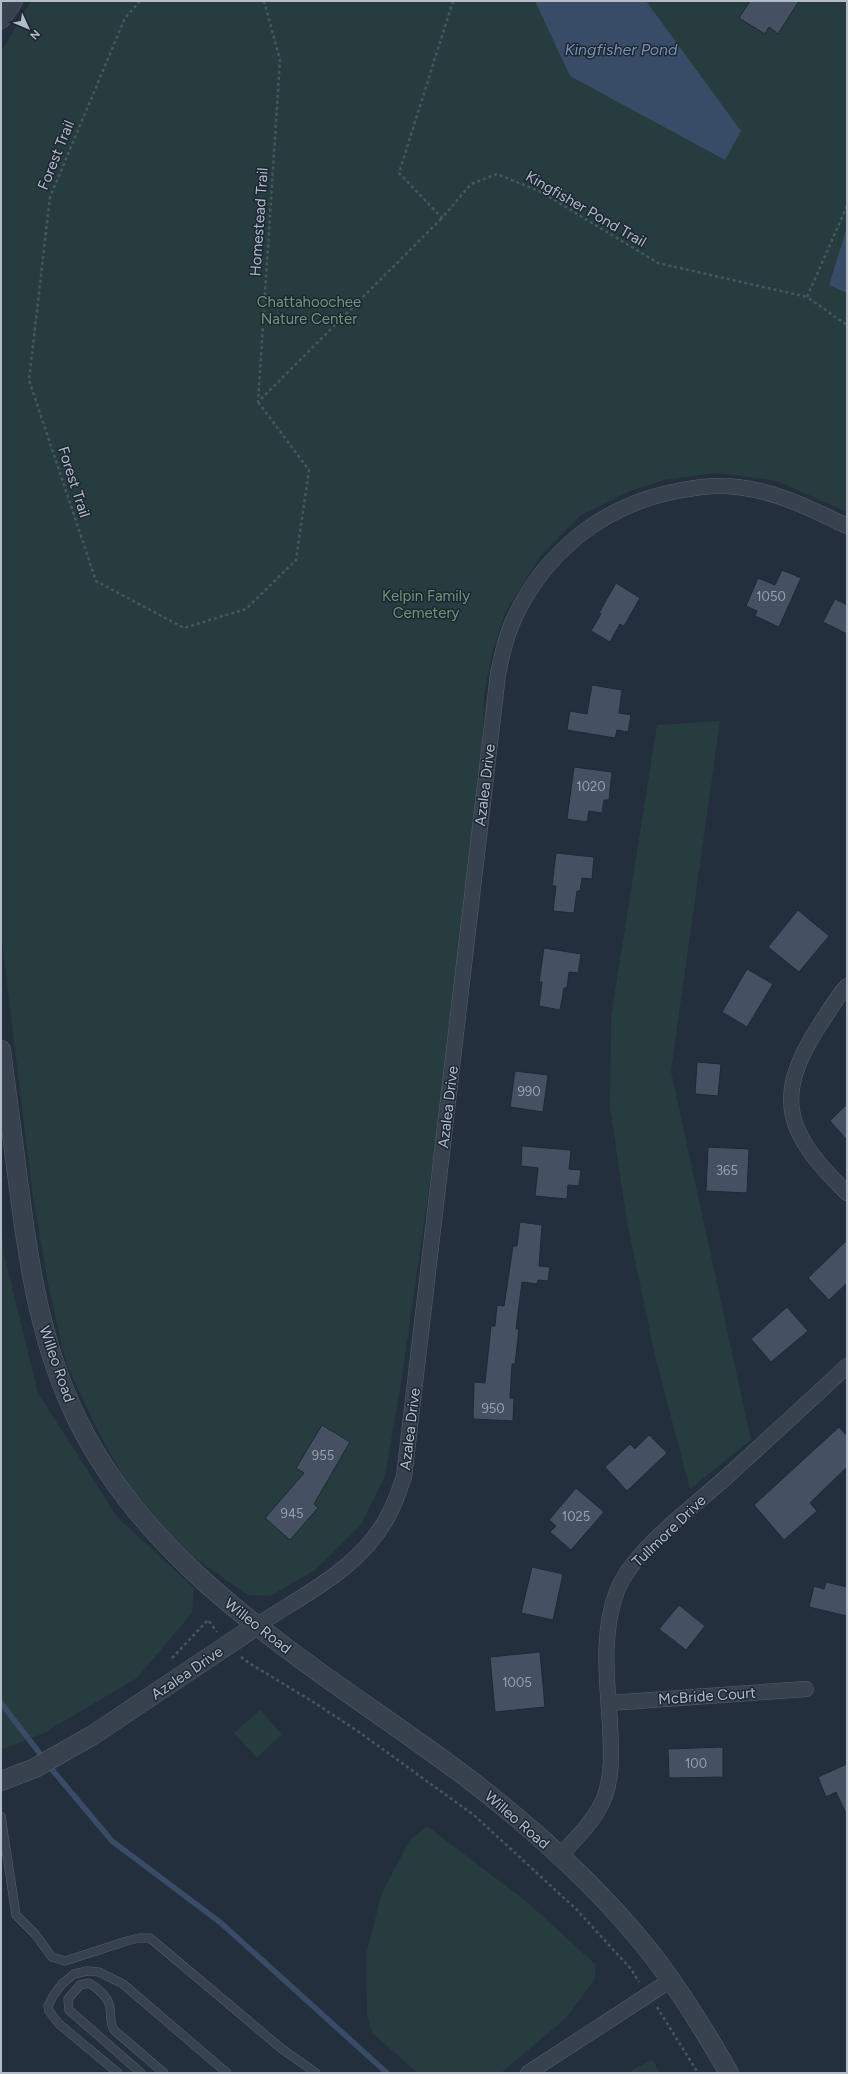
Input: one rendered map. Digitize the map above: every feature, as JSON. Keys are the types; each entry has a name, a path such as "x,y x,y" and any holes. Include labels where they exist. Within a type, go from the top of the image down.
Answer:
{"street":[{"path":"1,20 13,1"},
{"name":"Azalea Drive","path":"1,1781 35,1768 118,1719 341,1570 365,1549 388,1517 404,1477 498,674 504,648 514,620 526,596 543,571 558,554 594,523 636,502 679,490 712,485 760,491 797,502 847,526"},
{"path":"847,986 809,1043 795,1070 791,1089 791,1111 796,1127 804,1142 823,1170 847,1193"},
{"name":"Willeo Road","path":"1,1050 32,1281 39,1315 69,1402 100,1461 136,1510 156,1532 215,1590 256,1626 477,1785 559,1856 630,1929 671,1980 729,2073"},
{"name":"Tullmore Drive","path":"559,1856 593,1818 604,1797 610,1776 612,1756 607,1650 611,1609 627,1571 661,1535 847,1366"},
{"name":"McBride Court","path":"609,1703 806,1689"},
{"path":"528,2073 671,1980"}],"lane":[{"path":"1,1816 16,1915 35,1934 52,1957 65,1961 127,1941 139,1938 150,1938 282,2049 316,2073"},
{"path":"118,2073 59,2024 51,2015 48,2006 50,2001 62,1984 74,1974 87,1971 99,1972 123,1984 228,2073"},
{"path":"141,2073 69,2010 68,1999 80,1985 90,1983 105,1997 109,2005 111,2024 114,2030 164,2073"}],"path":[{"name":"Forest Trail","path":"140,1 125,18 50,197 29,380 96,581 184,628 246,609 296,560 309,470 258,402"},
{"name":"Homestead Trail","path":"258,402 280,60 264,1"},
{"path":"258,402 442,218 399,173 454,1"},
{"name":"Kingfisher Pond Trail","path":"442,218 471,184 497,174 541,192 658,263 807,297"},
{"path":"847,206 807,297 847,325"},
{"path":"208,1620 228,1645 249,1663 347,1724 475,1816 577,1910 631,1969 677,2037 698,2073"}],"green space":[{"path":"31,1 847,1 847,512 777,481 717,473 664,480 630,491 580,516 540,556 505,613 492,653 484,695 479,840 402,1377 385,1476 361,1525 315,1570 270,1596 248,1595 193,1557 165,1528 125,1480 97,1429 66,1363 48,1284 32,1190 1,934 1,52"},
{"path":"720,721 671,1071 751,1440 690,1489 655,1356 627,1222 610,1108 611,1017 657,725"},
{"path":"1,1222 4,1254 38,1393 118,1518 194,1588 192,1613 137,1678 42,1734 1,1750"},
{"path":"260,1710 282,1734 257,1758 234,1733"},
{"path":"427,1826 526,1901 595,1964 595,1979 566,2018 501,2073 418,2073 372,2033 367,2016 366,1955 382,1892 410,1840"},
{"path":"652,2059 660,2073 628,2073"}],"water":[{"name":"Kingfisher Pond","path":"535,1 646,1 741,131 725,160 570,76"},
{"path":"847,227 847,293 829,285"}],"building":[{"path":"750,1 799,1 778,34 769,27 765,34 739,18"},
{"path":"782,570 801,578 779,627 755,616 757,611 746,606 758,578 775,585"},
{"path":"616,583 640,598 624,626 620,624 610,642 591,631 601,614 599,613"},
{"path":"835,599 847,605 847,634 823,622"},
{"path":"592,685 622,690 619,713 631,715 628,732 617,730 615,738 567,730 570,711 587,714"},
{"path":"574,767 612,772 609,800 604,800 602,813 589,811 587,822 567,819"},
{"path":"556,853 594,857 592,879 582,878 580,891 577,891 574,913 553,911 556,886 552,886"},
{"path":"798,910 829,936 799,972 768,947"},
{"path":"544,948 581,954 578,973 569,972 567,988 564,988 560,1010 539,1006 542,982 539,982"},
{"path":"747,969 773,984 747,1027 722,1012"},
{"path":"697,1062 721,1064 718,1096 695,1094"},
{"path":"515,1071 548,1075 543,1112 510,1107"},
{"path":"847,1104 847,1140 830,1121"},
{"path":"522,1146 571,1150 569,1169 581,1170 579,1186 568,1185 567,1199 535,1196 538,1168 521,1166"},
{"path":"708,1147 749,1149 747,1193 706,1191"},
{"path":"520,1222 542,1225 539,1266 550,1267 548,1281 538,1280 537,1284 522,1282 516,1329 519,1329 515,1364 512,1364 510,1398 514,1398 513,1421 473,1419 474,1382 485,1383 491,1326 495,1326 497,1305 504,1306 513,1246 517,1246"},
{"path":"847,1240 847,1283 829,1300 808,1278"},
{"path":"787,1307 808,1331 771,1362 751,1339"},
{"path":"322,1425 350,1442 314,1504 318,1508 290,1540 265,1518 304,1473 296,1468"},
{"path":"839,1427 847,1436 847,1467 810,1503 817,1511 784,1540 754,1505"},
{"path":"649,1435 667,1453 627,1491 605,1467 630,1444 635,1449"},
{"path":"576,1488 604,1512 571,1550 550,1532 556,1526 549,1520"},
{"path":"532,1567 563,1574 553,1620 521,1613"},
{"path":"826,1582 847,1587 847,1616 809,1607 814,1586 824,1589"},
{"path":"679,1605 705,1626 686,1650 659,1629"},
{"path":"540,1652 545,1707 495,1712 490,1657"},
{"path":"723,1747 723,1777 669,1778 668,1749"},
{"path":"847,1764 847,1816 836,1792 826,1797 818,1777"}],"waterway":[{"path":"1,1703 54,1772 112,1841 221,1923 387,2073"}],"park label":[{"name":"Chattahoochee Nature Center","path":"309,310"},
{"name":"Kelpin Family Cemetery","path":"426,604"}]}
